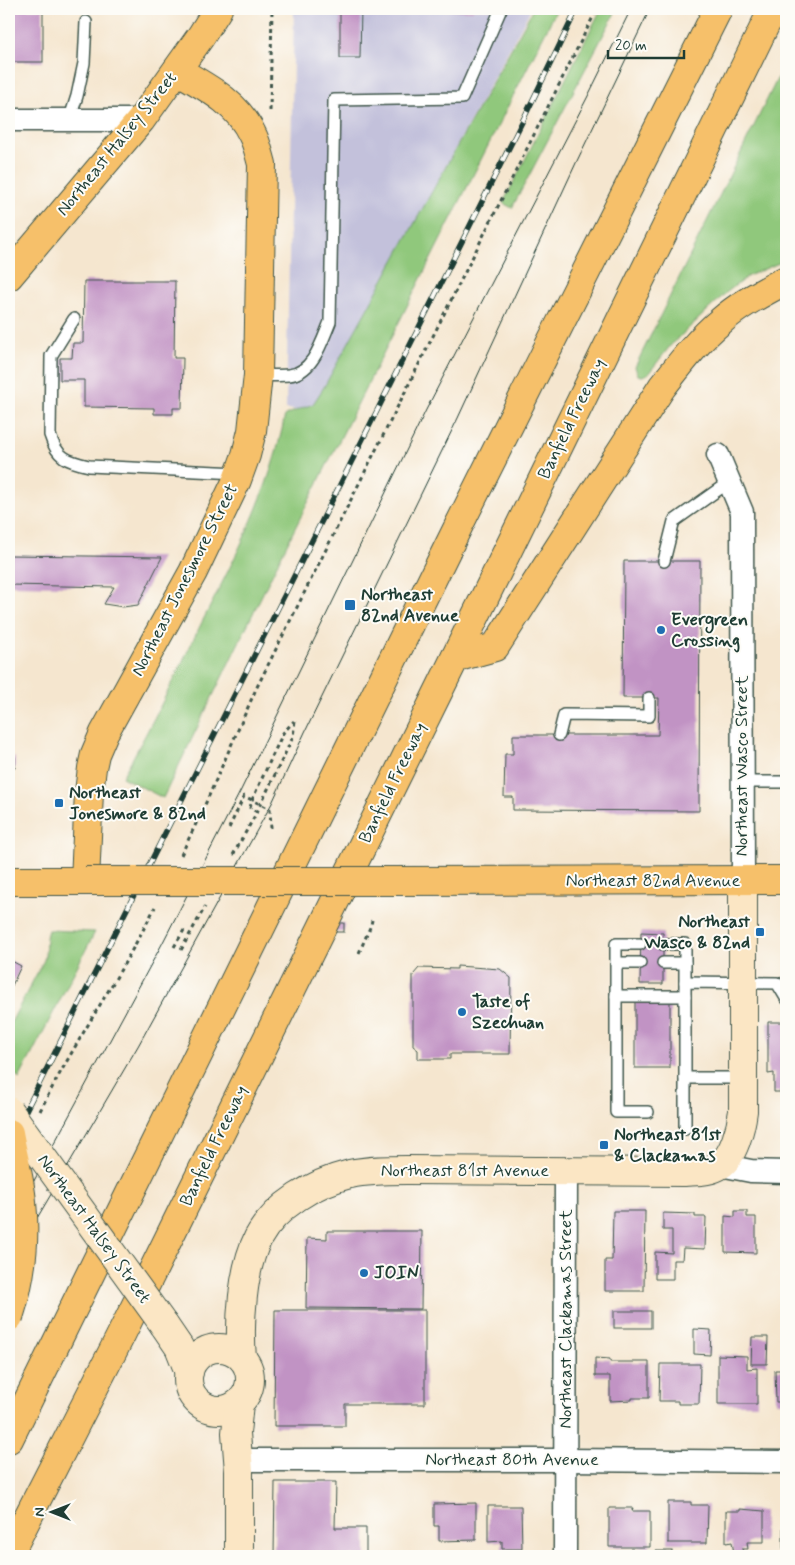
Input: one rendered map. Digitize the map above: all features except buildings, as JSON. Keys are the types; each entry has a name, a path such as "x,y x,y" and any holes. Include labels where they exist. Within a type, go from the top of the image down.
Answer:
{"main road":[{"name":"Northeast Halsey Street","path":"9,276 141,120 218,9"},
{"path":"9,1439 459,525 718,9"},
{"name":"Banfield Freeway","path":"9,1554 110,1356 773,9"},
{"name":"Northeast Jonesmore Street","path":"73,881 88,827 92,768 95,754 193,572 221,515 239,473 252,431 258,374 262,164 252,134 236,111 226,100 177,70"},
{"path":"455,658 495,647 662,387 694,348 721,320 750,300 786,280"},
{"name":"Northeast Wasco Street","path":"720,1165 730,1153 741,1125 743,1078 742,880"},
{"name":"Northeast 82nd Avenue","path":"9,881 786,880"},
{"name":"Northeast Halsey Street","path":"9,1111 206,1348"},
{"path":"9,1133 22,1200 24,1230 22,1264 16,1295 9,1317"},
{"name":"Northeast 81st Avenue","path":"206,1348 248,1267 254,1247 267,1224 287,1205 323,1183 351,1174 372,1171 684,1172 700,1171 720,1165"},
{"path":"206,1348 246,1364 250,1373 251,1383 248,1393 230,1406 214,1410 204,1407 191,1392 188,1382 206,1348"},
{"path":"230,1406 236,1433 238,1460 239,1556"}],"street":[{"path":"9,120 141,120"},
{"name":"Northeast Wasco Street","path":"718,455 742,512 742,880"},
{"name":"Northeast 81st Avenue","path":"720,1165 750,1171 786,1172"},
{"name":"Northeast Clackamas Street","path":"565,1556 566,1172"},
{"name":"Northeast 80th Avenue","path":"238,1460 786,1462"}],"lane":[{"path":"258,374 291,375 304,370 318,350 330,322 334,100 462,98 501,9"},
{"path":"69,121 84,63 86,22"},
{"path":"74,319 51,356 50,435 54,447 60,456 72,462 89,466 239,473"},
{"path":"664,561 674,521 730,482"},
{"path":"559,734 564,715 649,716 649,698"},
{"path":"742,782 786,782"},
{"path":"640,944 616,944 616,1112 648,1112"},
{"path":"663,944 685,944 685,1129"},
{"path":"616,964 640,964"},
{"path":"663,964 685,964"},
{"path":"685,982 777,983 786,998"},
{"path":"616,996 685,996"},
{"path":"685,1078 743,1078"}],"path":[{"path":"269,116 272,9"},
{"path":"178,861 204,808 261,680 597,9"},
{"path":"295,720 293,737 257,812 250,808 252,800 284,733 295,720"},
{"path":"230,828 244,796 270,809 271,828"},
{"path":"39,1114 100,1004 134,949 156,905"},
{"path":"359,953 372,920"},
{"path":"174,947 184,930"}],"shaded area":[{"path":"294,9 531,9 312,412 286,409"}],"green space":[{"path":"533,9 557,9 283,552 163,798 122,777 163,701 240,547 271,470 285,415 313,404 324,387"},
{"path":"601,9 617,9 512,208 503,203"},
{"path":"786,61 786,260 748,276 727,292 671,345 648,374 638,375 635,367"},
{"path":"48,930 95,932 19,1079 9,1065 9,1026 44,960"}],"tram line":[{"path":"9,1227 162,944 241,790 426,410 631,9"},
{"path":"9,1266 138,1046 272,803 458,418 576,163 650,9"}],"railway":[{"path":"9,1144 577,9"}],"place":[{"name":"Northeast 82nd Avenue","path":"350,605"},
{"name":"Evergreen Crossing","path":"661,630"},
{"name":"Northeast Jonesmore & 82nd","path":"59,803"},
{"name":"Northeast Wasco & 82nd","path":"760,932"},
{"name":"Taste of Szechuan","path":"462,1012"},
{"name":"Northeast 81st & Clackamas","path":"604,1145"},
{"name":"JOIN","path":"364,1273"}]}
